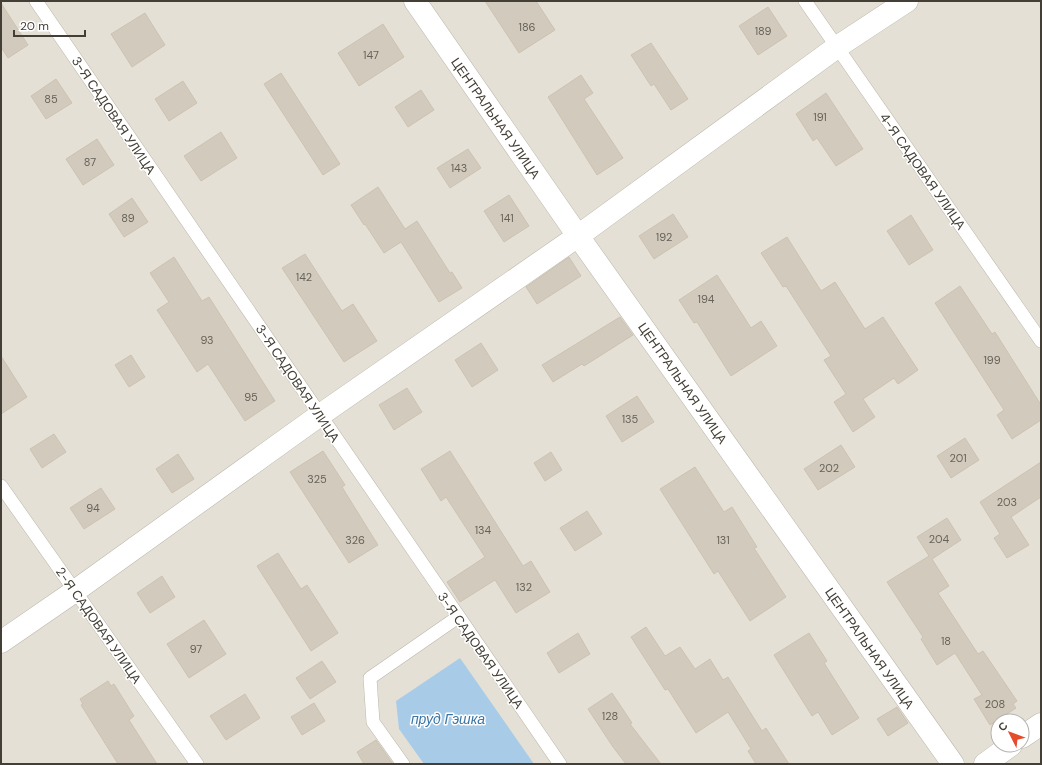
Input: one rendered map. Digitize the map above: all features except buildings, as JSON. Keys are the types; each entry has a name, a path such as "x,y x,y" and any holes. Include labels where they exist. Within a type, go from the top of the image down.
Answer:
{"street":[{"name":"ЦЕНТРАЛЬНАЯ УЛИЦА","path":"415,1 578,236 953,764"},
{"path":"1,642 75,591 320,415 578,236 837,47 907,1"},
{"path":"1030,732 1041,724"},
{"path":"985,764 1001,753"}],"lane":[{"name":"3-Я САДОВАЯ УЛИЦА","path":"36,1 560,764"},
{"name":"4-Я САДОВАЯ УЛИЦА","path":"806,1 1041,341"},
{"name":"2-Я САДОВАЯ УЛИЦА","path":"1,486 197,764"},
{"path":"403,764 373,722 370,678 458,617"}],"shaded area":[{"path":"1,1 1041,1 1041,764 1,764"}],"water":[{"name":"пруд Гэшка","path":"460,658 534,764 424,764 399,729 396,701"}]}
